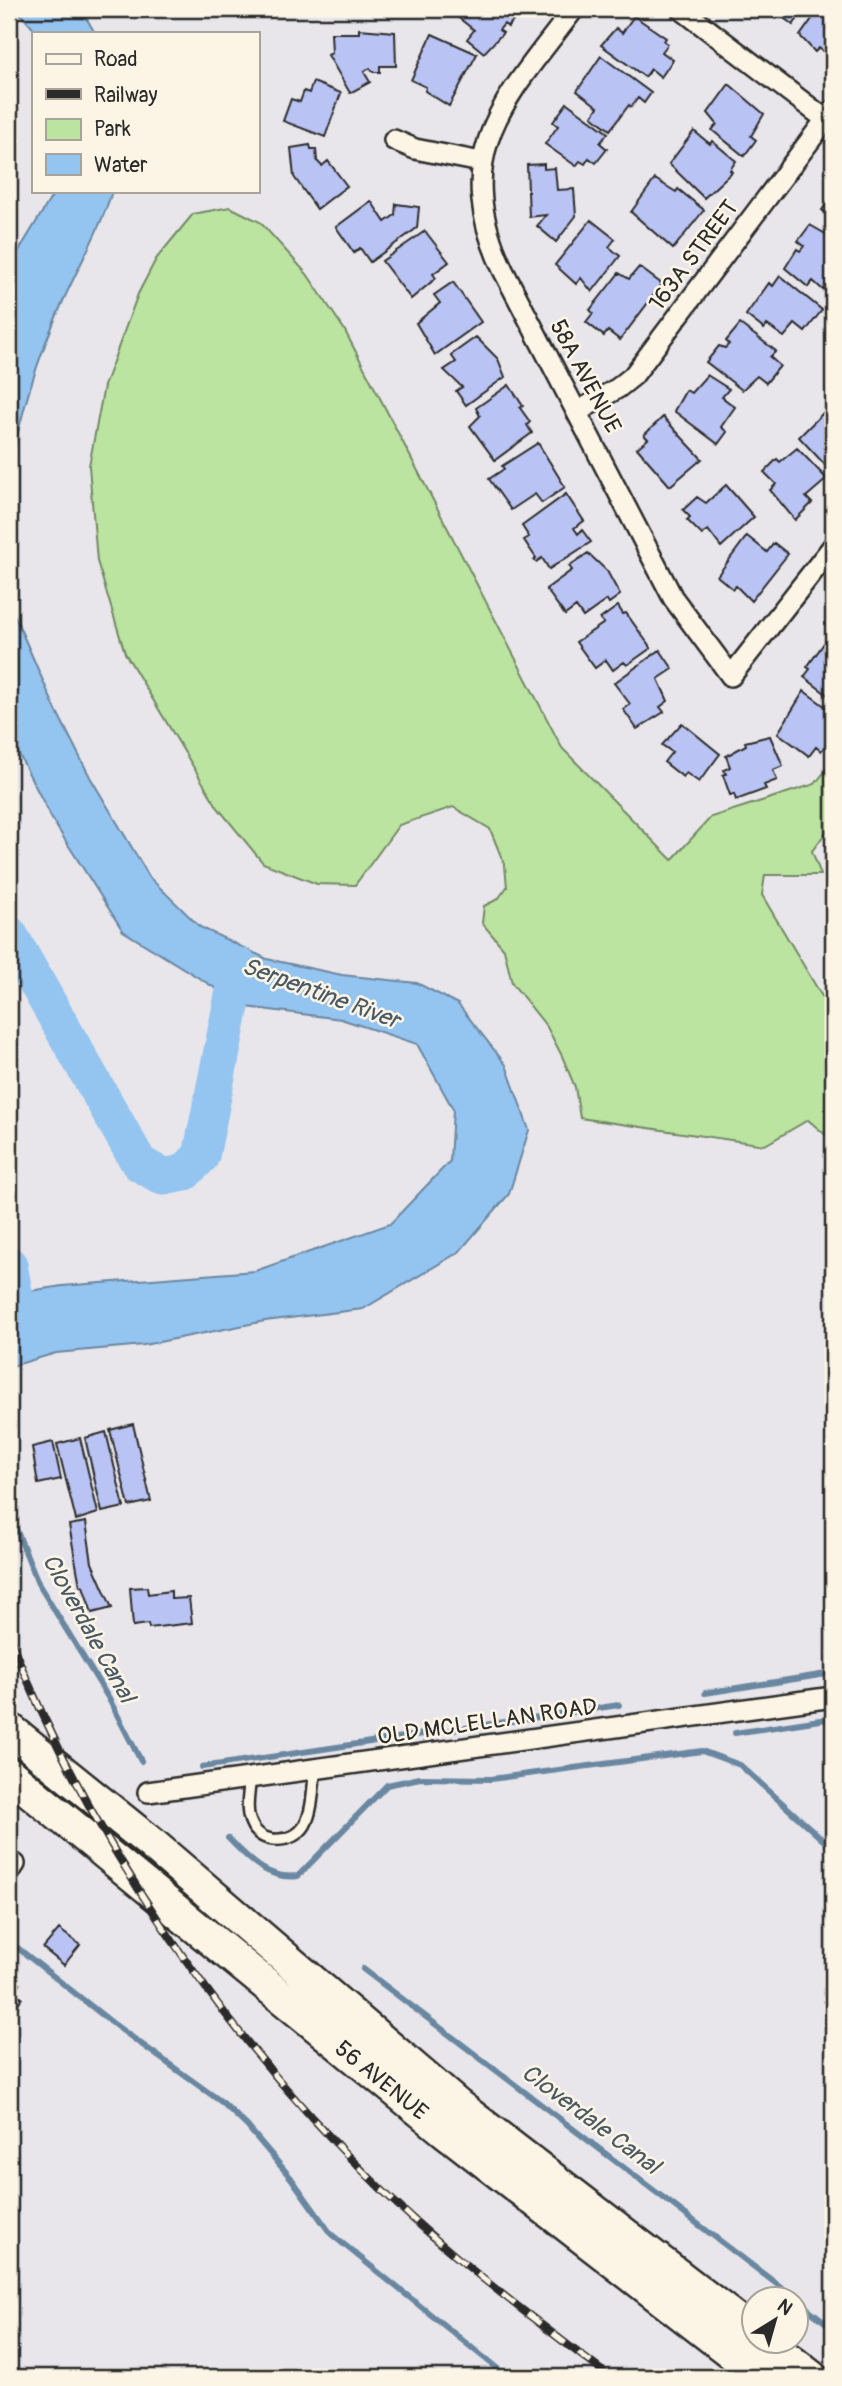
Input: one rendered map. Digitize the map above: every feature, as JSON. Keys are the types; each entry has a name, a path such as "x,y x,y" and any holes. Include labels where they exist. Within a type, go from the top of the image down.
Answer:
{"highway":[{"name":"56 AVENUE","path":"9,1729 152,1844 458,2106 740,2323"},
{"name":"56 AVENUE","path":"9,1774 444,2130 763,2377"},
{"path":"781,2354 811,2377"}],"street":[{"path":"394,140 415,149 481,162 498,114 574,9"},
{"path":"681,9 831,118"},
{"name":"163A STREET","path":"577,412 633,376 831,118"},
{"name":"58A AVENUE","path":"481,162 482,214 490,243 674,597 731,676 833,546"},
{"name":"OLD MCLELLAN ROAD","path":"148,1792 833,1697"}],"lane":[{"path":"250,1779 247,1809 251,1825 261,1835 284,1840 295,1836 308,1819 315,1770"}],"green space":[{"path":"230,207 260,222 307,274 344,329 562,748 672,860 711,817 815,784 833,761 833,823 812,851 821,875 765,875 762,895 833,1015 833,1141 808,1120 765,1145 580,1118 575,1087 562,1056 547,1027 512,983 504,949 482,923 484,906 498,899 507,887 505,866 490,829 453,807 399,825 355,885 317,884 263,863 218,808 125,653 97,561 89,466 104,386 138,294 156,259 193,214"}],"water":[{"path":"16,9 81,9 94,32 36,32"},
{"path":"54,192 112,192 38,365 18,432 9,478 9,267"},
{"name":"Serpentine River","path":"9,603 54,706 90,777 150,878 200,927 267,959 342,975 417,983 458,1004 506,1065 529,1130 509,1194 459,1252 363,1309 265,1321 144,1345 56,1353 9,1367 9,1294 62,1286 255,1271 390,1224 450,1161 453,1109 417,1044 341,1019 246,1007 123,931 53,821 9,735"}],"building":[{"path":"454,9 507,9 517,16 508,27 504,24 499,30 503,33 484,53 467,39 474,30 451,12"},
{"path":"772,9 805,9 793,25"},
{"path":"819,9 833,9 833,52 830,57 819,48 815,52 800,36"},
{"path":"634,16 666,38 664,41 668,44 662,52 673,60 661,77 651,69 645,77 601,45 616,28 622,33"},
{"path":"359,29 395,32 396,66 380,66 380,72 373,72 370,68 364,72 370,82 350,93 328,55 332,53 331,33 359,33"},
{"path":"432,34 477,54 449,106 425,91 426,87 411,80"},
{"path":"601,56 651,93 644,103 638,98 631,107 629,105 610,130 592,116 598,107 577,91"},
{"path":"313,82 341,93 325,137 283,121 291,99 300,102 304,91 309,93"},
{"path":"729,84 764,114 751,136 756,140 744,156 712,130 717,124 708,113"},
{"path":"567,103 608,133 600,143 607,149 596,163 589,158 585,164 580,161 576,166 545,144 558,126 553,122"},
{"path":"694,131 710,144 712,141 736,161 730,170 732,172 704,198 669,164"},
{"path":"310,145 311,149 316,149 317,161 322,166 328,161 347,186 317,209 294,177 291,148"},
{"path":"544,164 544,169 555,168 557,190 574,189 576,216 556,242 537,226 546,215 529,217 527,165"},
{"path":"655,179 676,192 678,189 704,210 673,249 631,212"},
{"path":"833,195 833,219 822,210"},
{"path":"371,201 385,222 395,215 396,204 419,207 417,228 370,262 360,248 354,253 336,227"},
{"path":"591,220 615,239 609,247 620,256 592,292 581,278 576,284 555,265"},
{"path":"810,225 829,236 833,245 833,277 823,290 813,281 808,287 785,268 797,249 800,251 804,246 798,241"},
{"path":"425,231 449,262 433,274 436,278 411,299 382,261"},
{"path":"639,267 662,284 620,340 608,331 604,336 586,322 593,313 590,310 619,273 629,279"},
{"path":"780,276 822,310 805,332 795,324 784,337 767,325 764,329 746,315 769,283 773,286"},
{"path":"453,282 481,322 435,355 416,323 440,303 434,295"},
{"path":"740,324 776,351 770,357 780,366 766,383 757,376 742,390 706,362 719,346 725,348 729,344 726,341"},
{"path":"476,337 498,359 505,377 466,405 456,391 462,387 444,370 456,362 451,355"},
{"path":"707,375 729,389 722,397 735,407 721,427 727,432 718,444 674,411 686,390 691,393"},
{"path":"509,385 523,406 520,408 530,422 527,425 532,433 495,460 470,426 480,416 476,408"},
{"path":"833,403 833,461 827,467 799,437"},
{"path":"663,417 702,459 670,486 637,448 648,439 644,435"},
{"path":"538,443 565,487 542,503 535,494 511,510 489,479 504,469 502,466"},
{"path":"797,448 827,479 806,497 812,503 795,520 770,490 776,484 764,472 777,459 780,462"},
{"path":"726,485 754,517 721,547 708,530 702,535 687,520 690,517 683,510 697,497 706,503"},
{"path":"566,494 584,521 574,528 578,534 582,530 591,542 549,569 542,558 536,562 534,560 536,558 524,540 529,537 522,526"},
{"path":"747,536 767,552 774,543 788,554 751,601 736,586 733,589 717,576"},
{"path":"588,553 607,571 620,595 609,603 607,600 583,617 576,607 565,615 546,589 572,570 569,566"},
{"path":"618,606 651,648 627,665 624,662 613,670 606,660 595,668 576,642 604,623 600,619"},
{"path":"832,632 833,699 804,677 810,669 807,667"},
{"path":"660,650 673,669 658,679 668,701 660,707 664,712 637,729 623,709 630,704 614,683"},
{"path":"804,691 833,712 833,736 821,751 816,747 809,756 778,733"},
{"path":"682,723 720,754 699,782 686,773 683,777 664,762 672,752 662,745"},
{"path":"770,736 783,766 773,770 777,780 764,785 766,789 736,800 734,794 730,795 723,775 726,774 724,770 730,767 726,756 746,745 745,742"},
{"path":"133,1424 151,1501 129,1506 110,1430"},
{"path":"106,1432 124,1507 102,1512 85,1438"},
{"path":"80,1438 98,1513 76,1520 57,1444"},
{"path":"53,1442 61,1479 38,1484 32,1447"},
{"path":"86,1522 92,1563 112,1608 92,1613 83,1586 80,1586 69,1525"},
{"path":"147,1587 148,1594 171,1591 171,1599 189,1598 192,1623 149,1628 148,1624 133,1626 130,1588"},
{"path":"59,1929 80,1945 64,1965 43,1948"},
{"path":"9,1976 20,1984 14,1992 22,1998 13,2011 9,2009"}],"waterway":[{"name":"Serpentine River","path":"9,934 139,1163 163,1177 184,1173 201,1156 239,966"},
{"path":"9,1265 20,1325"},
{"name":"Cloverdale Canal","path":"9,1512 39,1585 109,1699 141,1761"},
{"path":"705,1693 833,1673"},
{"path":"202,1767 619,1705"},
{"path":"735,1733 833,1718"},
{"path":"228,1838 251,1860 268,1871 277,1875 298,1876 387,1785 420,1778 491,1779 702,1751 740,1765 833,1849"},
{"path":"9,1941 115,2025 223,2103 247,2126 291,2178 331,2234 508,2377"},
{"name":"Cloverdale Canal","path":"363,1969 777,2284"},
{"name":"Cloverdale Canal","path":"810,2311 833,2328"}],"railway":[{"path":"9,1636 79,1787 120,1860 215,2001 268,2067 323,2130 408,2214 492,2286 610,2377"}]}
